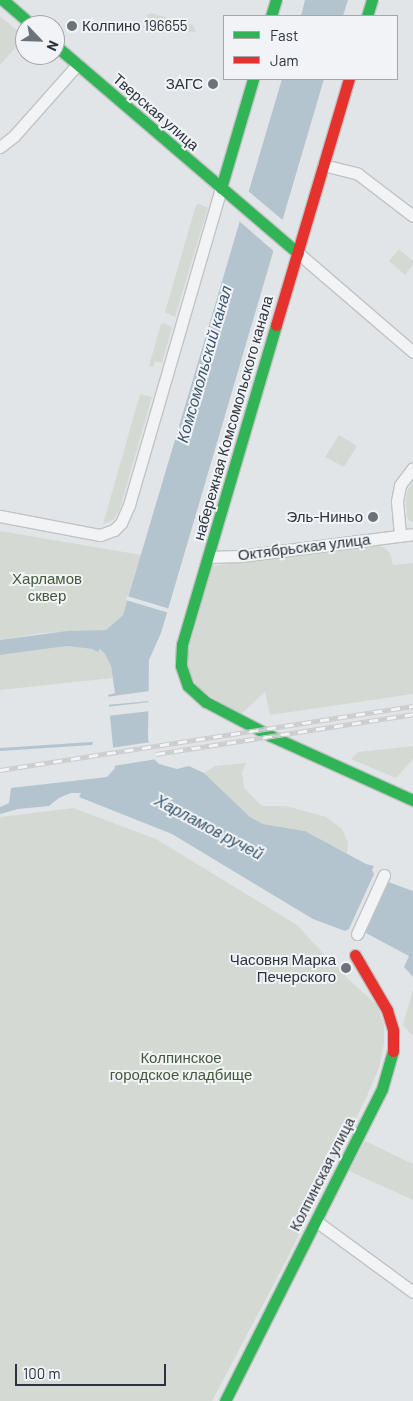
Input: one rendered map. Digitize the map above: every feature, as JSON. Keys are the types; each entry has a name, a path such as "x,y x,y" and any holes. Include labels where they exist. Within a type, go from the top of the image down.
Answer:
{"street":[{"path":"3,0 20,15"},
{"path":"271,15 276,0"},
{"path":"367,15 372,0"},
{"name":"Тверская улица","path":"65,53 298,253"},
{"path":"0,147 9,141 78,64"},
{"path":"0,516 100,534 110,533 121,523 129,505 253,80"},
{"name":"набережная Комсомольского канала","path":"349,80 182,644 180,660 182,674 188,686 197,696 258,730 413,800"},
{"path":"323,164 358,174 413,216"},
{"path":"298,253 413,352"},
{"path":"400,535 397,501 400,485 413,468"},
{"name":"Октябрьская улица","path":"208,557 240,556 413,534"},
{"path":"357,934 384,875"},
{"name":"Колпинская улица","path":"224,1401 382,1089 393,1053 393,1030 387,1010 355,955"},
{"path":"316,1220 413,1292"}],"green space":[{"path":"151,13 193,25 196,32 190,32 172,21 154,21 146,15"},
{"path":"0,16 15,29 15,48 0,65"},
{"path":"199,204 208,208 175,317 165,312 196,205"},
{"path":"399,249 413,261 413,265 405,275 389,261"},
{"path":"164,323 172,327 162,363 155,361 153,367 149,366 161,324"},
{"path":"140,394 152,397 119,512 113,520 103,524"},
{"path":"339,435 357,446 344,467 325,457"},
{"path":"413,480 413,521 410,522 407,516 406,502 407,492"},
{"name":"Харламов сквер","path":"0,531 142,555 123,615 106,630 43,633 0,640"},
{"path":"377,546 384,547 390,553 393,565 413,563 413,694 270,715 265,692 240,715 198,688 188,669 188,651 212,566"},
{"name":"Харламов сквер","path":"67,646 92,649 98,652 100,649 109,659 113,678 0,690 0,655"},
{"path":"413,746 413,759 396,778 351,759 358,752"},
{"path":"246,763 242,772 244,788 262,806 286,806 326,817 342,829 348,842 347,854 305,831 263,824 250,817 204,773 215,766"},
{"name":"Колпинское городское кладбище","path":"73,808 156,839 297,925 332,963 338,967 342,965 342,969 346,973 345,976 377,1005 384,1024 384,1044 379,1068 367,1096 285,1263 212,1401 0,1401 0,817"},
{"path":"413,989 413,1036 403,1025"},
{"path":"365,1141 413,1164 413,1200 349,1171"}],"water":[{"path":"305,0 348,0 343,15 301,15"},
{"path":"282,80 324,80 161,633 149,660 148,739 155,760 159,764 177,769 189,766 204,773 250,817 263,824 305,831 366,864 374,866 372,870 374,874 349,929 345,931 313,919 172,834 79,797 81,793 71,793 59,798 49,806 18,809 0,814 0,807 9,803 11,788 107,777 115,768 108,695 115,693 111,666 100,649 98,652 92,649 67,646 0,655 0,640 67,631 106,630 123,615"},
{"path":"386,881 413,891 413,977 404,967 409,956 362,931"}],"pier":[{"path":"247,190 285,222 276,253 238,220"},
{"path":"127,596 170,609 169,613 126,600"},
{"path":"150,691 150,701 106,705 106,697"},
{"path":"150,702 150,711 107,716 106,707"},
{"path":"151,742 157,759 113,766 111,748"}],"waterway":[{"path":"0,749 91,743"}],"railway":[{"path":"0,770 413,706"},
{"path":"156,754 413,714"}],"traffic: fast":[{"path":"3,0 20,15"},
{"path":"271,15 276,0"},
{"path":"367,15 372,0"},
{"path":"65,54 298,253"},
{"path":"221,188 253,80"},
{"path":"276,325 182,644 181,666 188,686 206,702 271,736 413,800"},
{"path":"225,1401 382,1089 393,1051"}],"traffic: jam":[{"path":"276,325 349,80"},
{"path":"355,955 387,1010 393,1030 393,1051"}],"place":[{"name":"Колпино 196655","path":"72,26"},
{"name":"ЗАГС","path":"213,84"},
{"name":"Эль-Ниньо","path":"373,517"},
{"name":"Часовня Марка Печерского","path":"346,968"}],"water label":[{"name":"Комсомольский канал","path":"204,364"},
{"name":"Харламов ручей","path":"209,827"}]}
